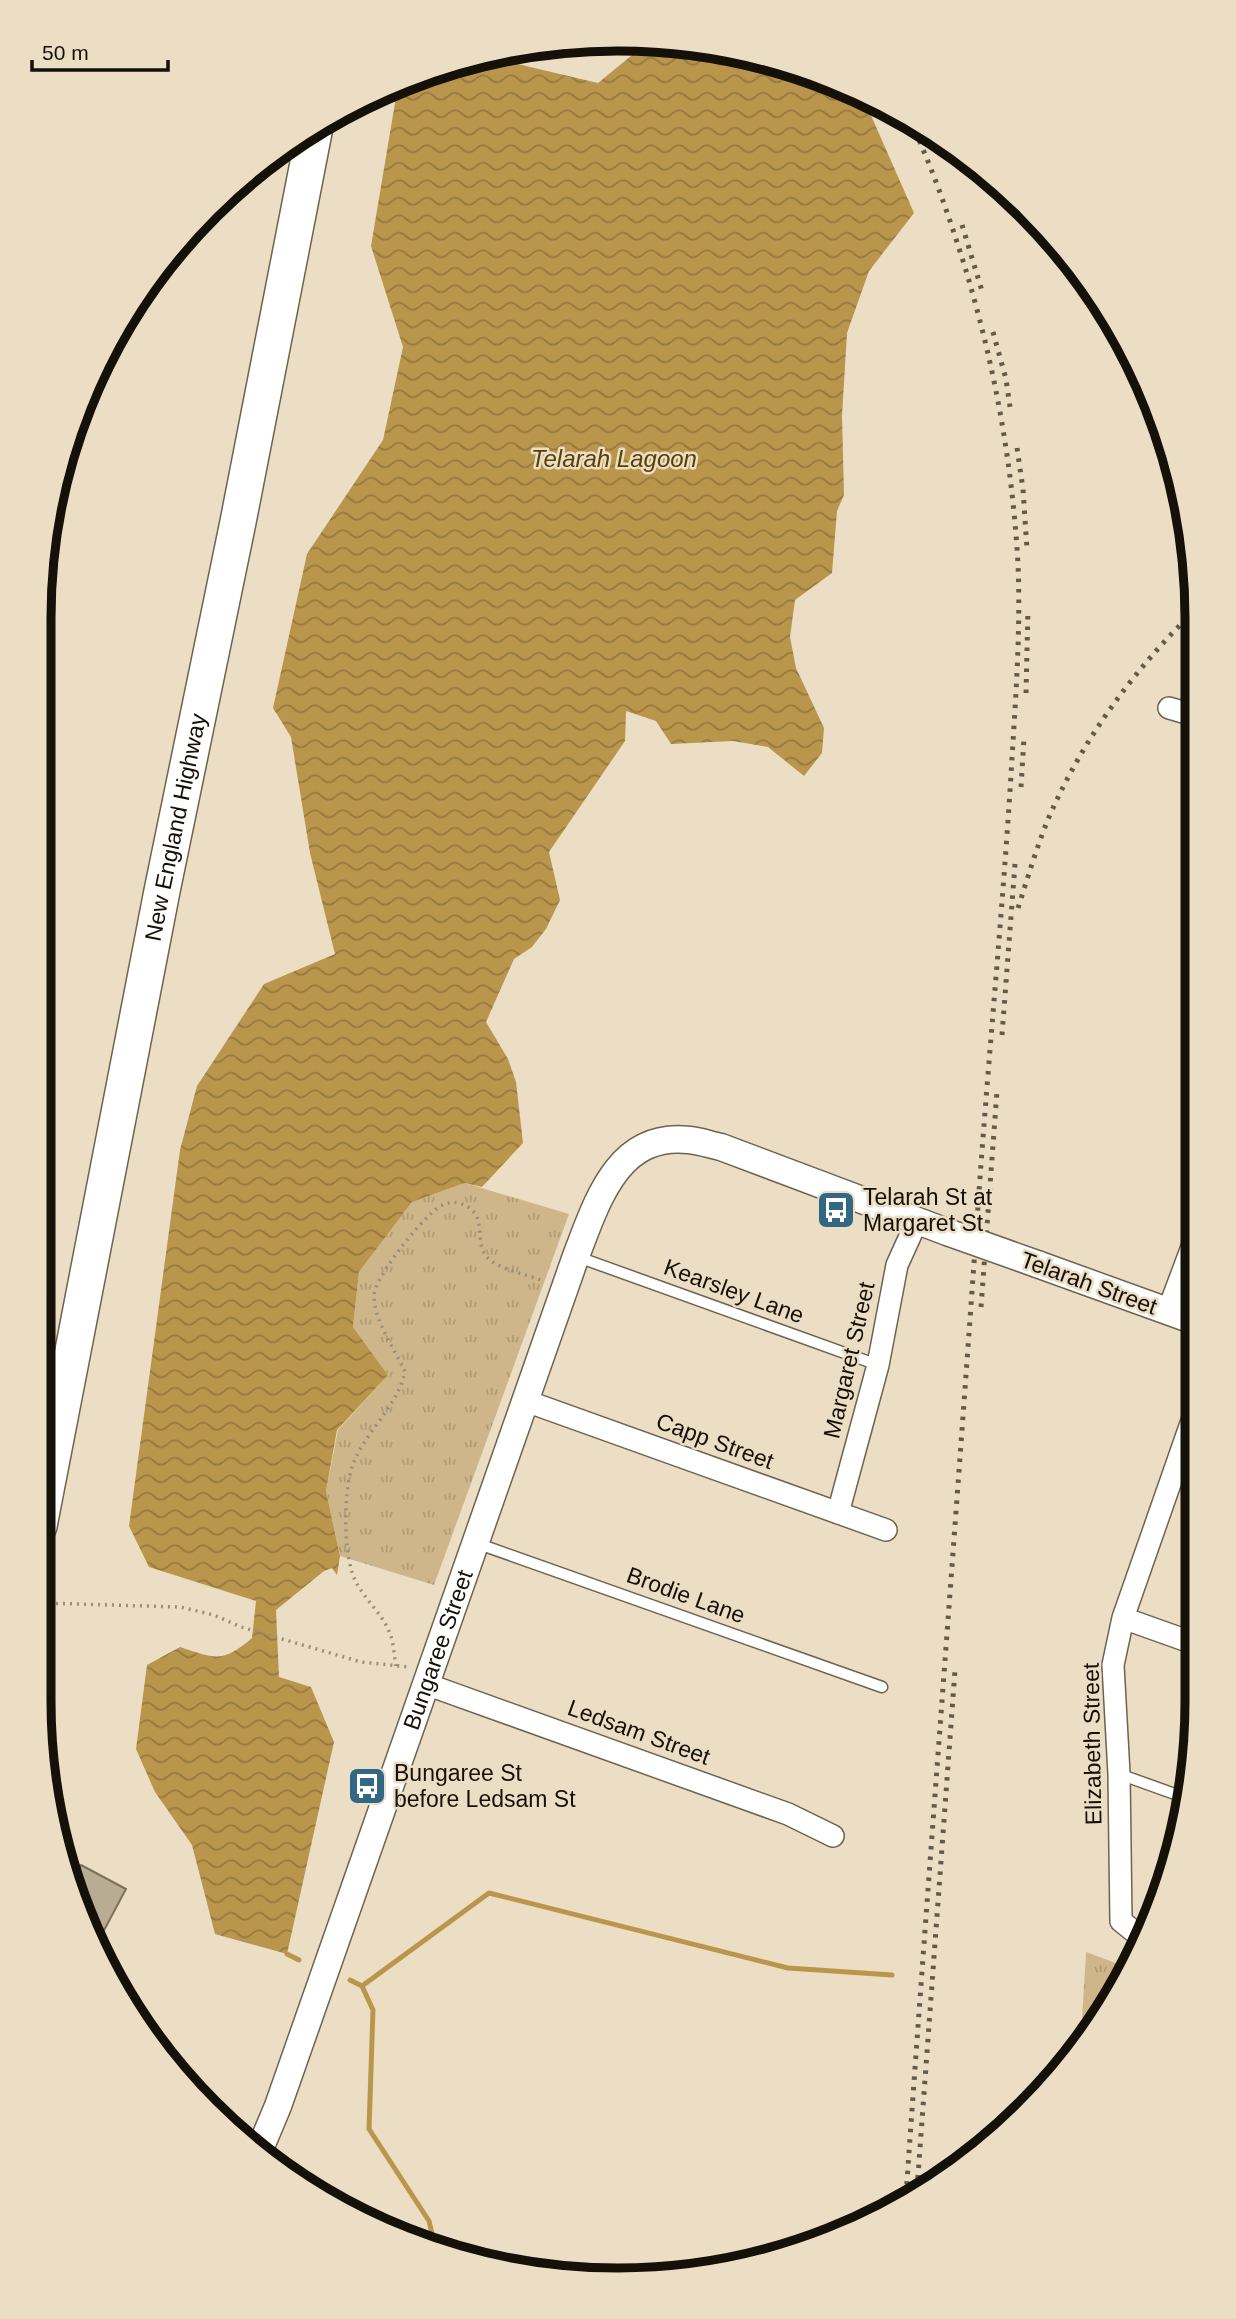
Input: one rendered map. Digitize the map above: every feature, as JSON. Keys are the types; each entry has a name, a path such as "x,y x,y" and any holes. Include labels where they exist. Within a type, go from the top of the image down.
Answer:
{"highway":[{"name":"New England Highway","path":"51,1464 162,891 312,140"},
{"name":"New England Highway","path":"51,1346 139,883 172,733 285,159"}],"street":[{"path":"1169,708 1185,713"},
{"name":"Telarah Street","path":"628,1157 658,1141 688,1139 721,1147 1185,1317"},
{"name":"Bungaree Street","path":"263,2142 278,2106 421,1676 477,1543 576,1256 600,1193 628,1157"},
{"name":"Margaret Street","path":"838,1513 878,1365 898,1265 917,1221"},
{"path":"1168,1311 1185,1266"},
{"name":"Capp Street","path":"526,1401 886,1530"},
{"name":"Elizabeth Street","path":"1135,1933 1121,1921 1119,1774 1113,1665 1123,1618 1185,1442"},
{"path":"1123,1618 1185,1640"},
{"name":"Ledsam Street","path":"421,1676 788,1814 833,1836"}],"lane":[{"name":"Kearsley Lane","path":"576,1256 878,1365"},
{"path":"1175,1472 1185,1476"},
{"name":"Brodie Lane","path":"477,1543 882,1687"},
{"path":"1119,1774 1177,1795"}],"path":[{"path":"396,1666 390,1634 355,1580 349,1559 345,1507 347,1485 354,1463 402,1387 405,1371 380,1322 374,1296 396,1253 435,1210 447,1202 460,1203 474,1212 480,1223 481,1245 487,1257 499,1265 541,1280"},
{"path":"51,1603 180,1607 214,1615 241,1627 289,1642 361,1662 396,1666 421,1676"}],"green space":[{"path":"465,1183 569,1214 434,1585 340,1556 326,1491 338,1430 388,1375 353,1327 359,1272 412,1202"},
{"path":"1086,1952 1120,1965 1082,2027"}],"water":[{"name":"Telarah Lagoon","path":"636,51 655,52 765,70 835,94 868,109 914,213 869,271 847,333 842,416 844,495 837,511 832,573 795,600 790,637 796,668 824,728 822,753 804,776 768,747 733,741 671,744 656,721 626,711 625,741 549,852 560,900 546,929 532,947 514,959 486,1022 508,1059 516,1082 523,1143 482,1187 465,1183 412,1202 359,1272 353,1327 388,1375 337,1430 326,1491 340,1556 337,1575 332,1568 324,1571 276,1610 279,1677 311,1687 334,1742 287,1954 215,1934 192,1845 155,1792 136,1749 147,1665 180,1647 210,1656 233,1652 252,1638 256,1601 149,1567 129,1526 180,1150 197,1086 264,984 335,954 310,853 291,737 273,708 307,554 383,440 403,347 371,246 396,96 471,70 508,62 598,83"}],"building":[{"path":"81,1865 126,1889 102,1935 94,1918 77,1872"}],"waterway":[{"path":"362,1986 489,1893 788,1968 892,1975"},
{"path":"287,1954 299,1960"},
{"path":"350,1980 362,1986 373,2010 369,2129 429,2221 433,2237"}],"railway":[{"path":"906,2189 1007,829 1019,617 1018,564 1011,487 993,375 958,245 932,170 917,136"},
{"path":"962,225 982,291"},
{"path":"993,332 1006,379 1010,407"},
{"path":"1017,448 1027,549"},
{"path":"1026,693 1028,609"},
{"path":"1018,908 1049,817 1077,760 1130,682 1185,620"},
{"path":"1021,787 1024,738"},
{"path":"1002,1035 1015,864"},
{"path":"981,1307 997,1091"},
{"path":"917,2183 955,1670"}],"place":[{"name":"Telarah St at Margaret St","path":"836,1210"},
{"name":"Bungaree St before Ledsam St","path":"367,1786"}]}
